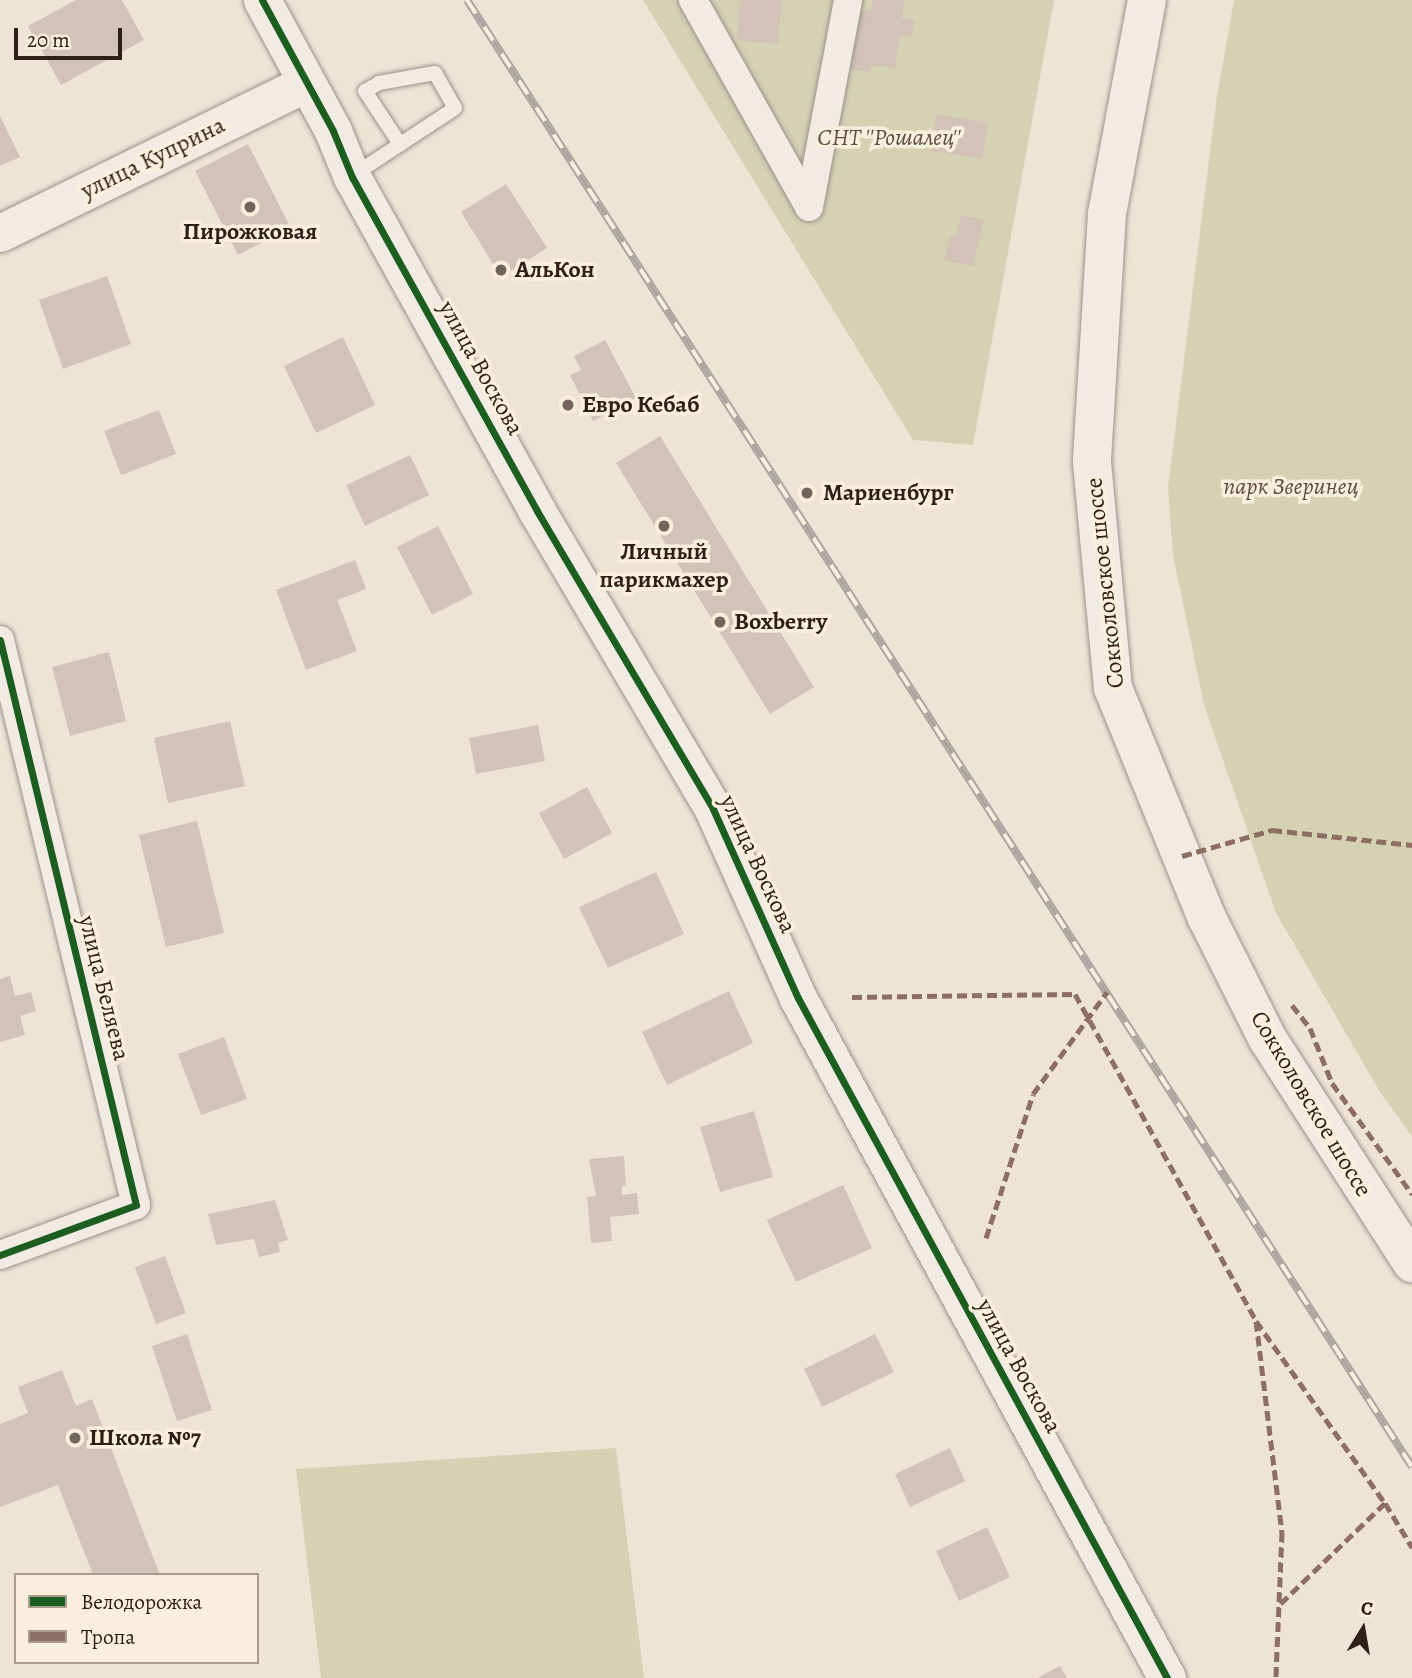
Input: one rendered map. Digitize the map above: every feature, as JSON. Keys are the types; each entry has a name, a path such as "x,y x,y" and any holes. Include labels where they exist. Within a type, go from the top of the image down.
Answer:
{"main road":[{"name":"Сокколовское шоссе","path":"1147,0 1107,214 1092,462 1114,688 1207,918 1267,1038 1412,1263"}],"street":[{"name":"улица Воскова","path":"262,0 352,177 537,511 713,809 798,998 1167,1678"},
{"path":"693,0 809,207 848,0"},
{"name":"улица Куприна","path":"0,233 306,83"},
{"name":"улица Беляева","path":"0,640 136,1205 0,1255"}],"lane":[{"path":"352,177 455,108 435,73 379,83 365,91 401,144"}],"green space":[{"name":"СНТ ''Рошалец''","path":"643,0 1054,0 973,445 913,440"},
{"name":"парк Зверинец","path":"1234,0 1412,0 1412,1136 1380,1092 1276,913 1204,705 1173,555 1168,488 1217,96"},
{"path":"616,1448 644,1678 321,1678 296,1469"}],"building":[{"path":"76,0 122,0 144,40 61,85 28,26"},
{"path":"740,0 782,0 778,44 737,40"},
{"path":"873,0 904,0 902,18 915,20 912,37 900,35 895,69 871,65 870,72 851,69 861,10 871,11"},
{"path":"937,114 988,122 982,159 931,151"},
{"path":"0,116 20,157 0,166"},
{"path":"248,144 291,228 238,255 195,171"},
{"path":"506,184 547,248 501,277 461,212"},
{"path":"961,215 984,220 973,266 944,260 950,235 956,237"},
{"path":"107,276 131,344 63,369 39,300"},
{"path":"343,337 375,405 316,433 284,366"},
{"path":"605,340 636,398 593,421 570,375 581,370 574,356"},
{"path":"159,410 176,454 121,475 104,431"},
{"path":"660,436 814,687 770,714 616,463"},
{"path":"410,455 429,495 365,526 346,485"},
{"path":"438,526 473,594 432,615 397,547"},
{"path":"355,560 366,589 337,600 357,651 306,670 276,590"},
{"path":"109,652 126,721 70,736 52,667"},
{"path":"230,721 245,786 168,803 154,738"},
{"path":"538,725 545,761 476,774 469,738"},
{"path":"587,787 612,833 564,859 539,813"},
{"path":"197,821 224,933 166,947 139,835"},
{"path":"656,872 684,934 608,968 579,907"},
{"path":"10,976 15,996 31,992 36,1011 20,1016 25,1035 0,1042 0,979"},
{"path":"729,991 753,1043 667,1085 642,1032"},
{"path":"224,1037 247,1099 201,1115 178,1054"},
{"path":"754,1111 773,1177 720,1192 700,1127"},
{"path":"624,1156 626,1186 622,1186 622,1195 637,1193 639,1214 610,1217 612,1241 591,1243 587,1197 596,1196 589,1159"},
{"path":"843,1185 872,1248 796,1282 767,1220"},
{"path":"275,1200 288,1240 278,1243 280,1252 259,1257 254,1239 216,1245 208,1214"},
{"path":"165,1256 186,1313 156,1324 135,1267"},
{"path":"187,1334 212,1410 177,1421 152,1346"},
{"path":"875,1334 894,1372 822,1407 804,1369"},
{"path":"62,1370 76,1406 92,1399 159,1573 92,1573 58,1485 0,1507 0,1424 28,1413 18,1387"},
{"path":"950,1448 965,1481 910,1507 895,1474"},
{"path":"987,1527 1010,1577 959,1601 936,1551"},
{"path":"1060,1666 1067,1678 1037,1678"}],"railway":[{"path":"467,0 1412,1467"}],"marked path":[{"path":"1182,856 1272,830 1412,845"},
{"path":"986,1238 1033,1094 1107,992"},
{"path":"852,997 1075,994 1256,1321 1282,1532 1276,1678"},
{"path":"1292,1005 1310,1028 1332,1083 1412,1194"},
{"path":"1256,1321 1385,1503 1279,1605"},
{"path":"1385,1503 1412,1547"}],"cycle path":[{"path":"262,0 333,131 352,177 537,511 713,809 798,998 1167,1678"},
{"path":"0,640 136,1205 0,1255"}],"place":[{"name":"Пирожковая","path":"250,207"},
{"name":"АльКон","path":"501,270"},
{"name":"Евро Кебаб","path":"568,405"},
{"name":"Мариенбург","path":"807,493"},
{"name":"Личный парикмахер","path":"664,526"},
{"name":"Boxberry","path":"720,622"},
{"name":"Школа №7","path":"75,1438"}]}
